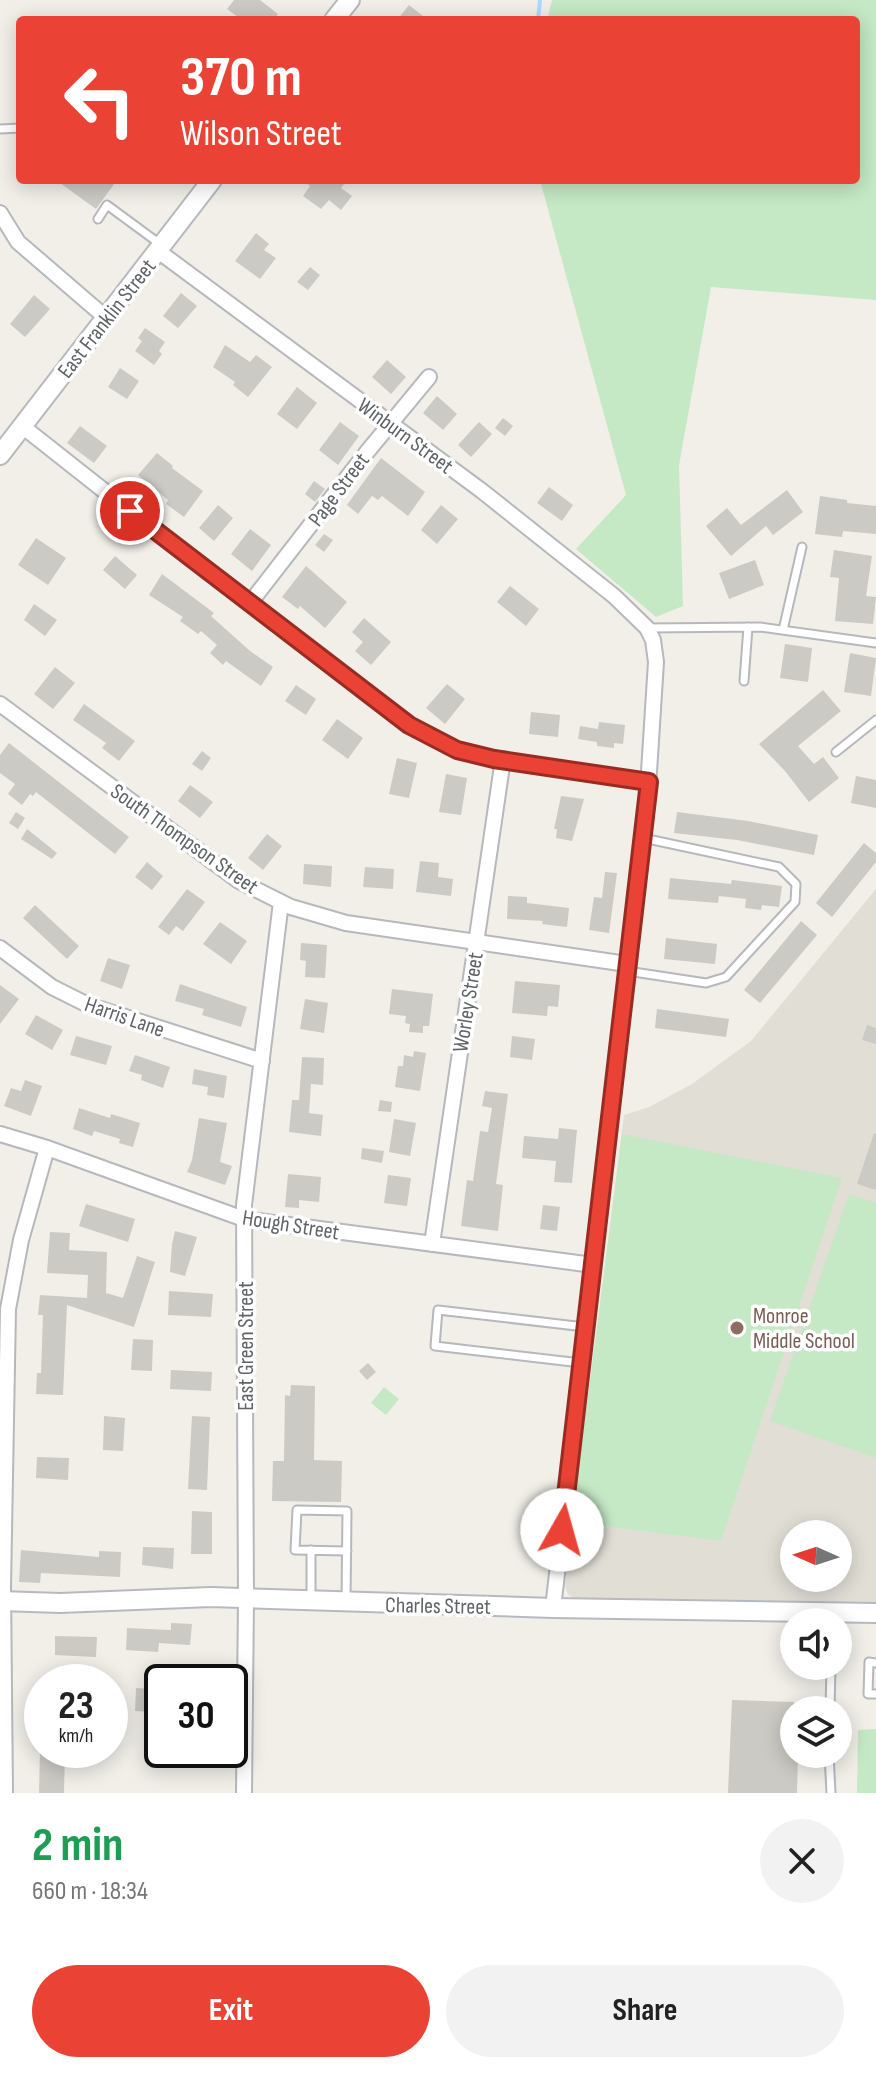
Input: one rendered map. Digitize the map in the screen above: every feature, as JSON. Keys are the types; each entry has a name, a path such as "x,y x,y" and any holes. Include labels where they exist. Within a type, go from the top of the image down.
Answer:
{"street":[{"path":"337,16 350,0"},
{"name":"East Franklin Street","path":"0,455 209,184"},
{"path":"0,213 18,242 105,317"},
{"name":"Winburn Street","path":"160,248 482,491 614,596 647,628"},
{"name":"Page Street","path":"250,603 429,377"},
{"path":"22,426 409,725 457,750 649,782"},
{"path":"553,1608 649,782 656,662 653,640 647,628"},
{"name":"South Thompson Street","path":"0,704 239,881 281,902 346,923 627,967"},
{"name":"Worley Street","path":"432,1244 503,759"},
{"name":"East Green Street","path":"244,1793 244,1205 281,902"},
{"name":"Harris Lane","path":"0,948 52,987 88,1005 262,1061"},
{"name":"Hough Street","path":"0,1134 244,1219 593,1265"},
{"path":"5,1793 2,1601 8,1309 21,1240 47,1148"},
{"name":"Charles Street","path":"2,1601 60,1603 165,1597 780,1615"},
{"name":"Charles Street","path":"852,1615 876,1613"}],"lane":[{"path":"98,219 107,205 160,248"},
{"path":"783,630 802,547"},
{"path":"744,681 748,627"},
{"path":"647,628 748,627 876,643"},
{"path":"836,752 876,720"},
{"path":"627,967 706,983 726,977 795,902 796,884 779,867 643,838"},
{"path":"581,1363 435,1346 438,1310 585,1327"},
{"path":"346,1603 347,1551 347,1511 297,1510 295,1550 347,1551"},
{"path":"311,1550 311,1602"},
{"path":"876,1663 869,1662 868,1694 876,1694"},
{"path":"830,1768 831,1793"}],"shaded area":[{"name":"Monroe Middle School","path":"876,889 876,1605 576,1600 565,1587 624,1115 649,1107 692,1084 751,1041"}],"green space":[{"path":"552,0 876,0 876,300 711,287 679,465 683,606 656,617 576,549 626,495 541,184 860,184 860,16 548,16"},
{"path":"622,1134 842,1178 721,1541 572,1522"},
{"path":"849,1194 876,1203 876,1458 770,1421"},
{"path":"384,1387 399,1399 386,1415 371,1403"},
{"path":"876,1729 876,1793 857,1793 858,1730"}],"building":[{"path":"234,0 260,0 278,14 237,16 227,9"},
{"path":"409,5 423,16 400,16"},
{"path":"62,184 114,184 96,209"},
{"path":"308,184 344,184 341,188 352,196 341,210 329,200 321,209 303,196 310,186"},
{"path":"256,233 269,244 264,250 276,258 260,279 235,261"},
{"path":"310,267 320,275 308,290 297,282"},
{"path":"181,293 197,306 178,328 163,316"},
{"path":"34,295 50,309 25,337 10,324"},
{"path":"145,328 165,342 159,351 162,354 154,365 135,351 142,341 138,338"},
{"path":"225,345 250,362 256,355 272,367 248,397 233,385 235,382 213,367"},
{"path":"387,360 406,377 391,394 372,377"},
{"path":"120,368 139,381 127,399 108,387"},
{"path":"297,387 317,403 297,429 277,414"},
{"path":"437,396 457,414 443,430 423,413"},
{"path":"503,418 513,426 505,436 495,428"},
{"path":"340,422 359,436 338,465 319,450"},
{"path":"479,422 492,434 471,457 458,445"},
{"path":"80,426 107,446 94,463 67,443"},
{"path":"157,453 203,491 184,517 166,504 168,500 138,475"},
{"path":"381,458 425,492 408,516 382,496 378,500 372,496 358,514 347,505"},
{"path":"314,481 325,489 315,502 305,494"},
{"path":"549,487 573,505 562,521 537,503"},
{"path":"787,490 803,512 773,535 766,526 731,556 706,526 727,508 741,525"},
{"path":"820,496 876,506 876,534 843,531 842,537 815,534"},
{"path":"218,505 233,518 214,541 199,528"},
{"path":"441,505 458,519 437,544 421,530"},
{"path":"250,529 271,545 252,571 231,554"},
{"path":"324,534 333,540 324,552 315,545"},
{"path":"36,538 66,558 48,585 18,565"},
{"path":"834,550 872,556 866,596 876,597 873,624 835,621 839,578 830,577"},
{"path":"115,556 137,575 125,589 103,570"},
{"path":"755,560 764,585 729,599 719,573"},
{"path":"306,566 347,602 325,628 300,606 298,609 282,597"},
{"path":"162,574 214,613 211,616 273,667 261,686 226,661 223,665 210,653 217,645 201,631 198,634 180,621 183,617 149,595"},
{"path":"510,586 539,609 526,626 497,602"},
{"path":"34,604 57,620 45,636 24,620"},
{"path":"364,618 391,642 371,665 355,651 363,642 352,632"},
{"path":"785,644 812,648 808,682 780,678"},
{"path":"850,653 876,658 871,696 844,692"},
{"path":"55,667 75,683 53,709 34,694"},
{"path":"447,684 465,699 445,724 426,708"},
{"path":"296,685 316,699 306,715 285,701"},
{"path":"823,690 841,711 798,746 814,764 823,757 839,778 809,802 759,744"},
{"path":"84,704 135,741 119,761 102,748 106,743 73,720"},
{"path":"531,712 560,715 558,737 529,734"},
{"path":"337,719 363,738 348,759 322,740"},
{"path":"599,722 625,725 623,744 614,743 614,748 578,739 580,726 598,729"},
{"path":"9,743 129,837 115,854 36,792 33,796 30,794 22,805 8,794 15,784 0,773 0,755"},
{"path":"202,751 211,758 202,771 192,764"},
{"path":"397,758 417,763 409,798 389,794"},
{"path":"446,774 467,778 461,815 439,812"},
{"path":"856,776 876,780 876,808 851,803"},
{"path":"190,785 213,802 200,818 178,801"},
{"path":"561,796 584,799 572,841 556,838 557,829 554,829"},
{"path":"16,812 25,818 18,829 9,823"},
{"path":"677,812 748,821 818,835 814,855 737,840 674,833"},
{"path":"27,829 57,853 52,859 21,839"},
{"path":"267,834 282,846 263,870 248,858"},
{"path":"864,843 876,853 876,862 832,917 816,903"},
{"path":"420,861 439,863 438,877 453,879 451,896 416,892"},
{"path":"147,862 163,876 152,890 135,877"},
{"path":"304,864 332,866 331,887 303,884"},
{"path":"365,867 394,869 393,889 363,887"},
{"path":"605,872 617,873 609,933 589,930 594,897 602,898"},
{"path":"670,878 731,884 732,880 782,886 779,907 762,905 761,910 745,908 746,899 719,896 718,903 668,899"},
{"path":"187,889 205,902 183,931 176,926 169,935 158,927"},
{"path":"508,896 527,897 527,903 569,908 567,927 542,924 543,921 507,919"},
{"path":"35,905 79,946 67,959 23,918"},
{"path":"801,921 817,935 760,1003 744,990"},
{"path":"220,922 247,941 231,964 203,944"},
{"path":"666,938 717,944 715,964 664,959"},
{"path":"301,943 327,945 325,978 305,977 306,961 300,960"},
{"path":"108,958 130,965 122,989 100,981"},
{"path":"515,981 560,985 558,1007 548,1006 547,1016 512,1013"},
{"path":"180,984 247,1007 241,1027 202,1015 204,1009 175,1001"},
{"path":"0,985 19,999 0,1024"},
{"path":"392,989 433,994 429,1026 423,1026 423,1033 409,1032 410,1024 405,1023 406,1016 389,1014"},
{"path":"305,999 328,1003 324,1033 300,1029"},
{"path":"657,1009 729,1019 726,1037 655,1028"},
{"path":"36,1015 63,1030 52,1050 25,1034"},
{"path":"867,1025 876,1028 876,1044 862,1040"},
{"path":"76,1036 112,1046 106,1065 70,1055"},
{"path":"512,1036 535,1039 532,1060 510,1057"},
{"path":"414,1051 426,1053 420,1091 395,1087 398,1066 403,1066 404,1055 413,1057"},
{"path":"135,1055 170,1067 163,1088 141,1080 142,1075 129,1071"},
{"path":"302,1057 324,1058 323,1085 311,1084 309,1113 323,1115 321,1136 289,1132 292,1100 299,1100"},
{"path":"194,1069 227,1076 224,1098 207,1095 208,1087 192,1084"},
{"path":"25,1080 42,1086 31,1116 4,1106 11,1088 21,1091"},
{"path":"485,1091 508,1094 496,1184 503,1185 498,1231 461,1226 467,1180 473,1181 480,1131 488,1132 492,1108 482,1106"},
{"path":"380,1100 392,1102 391,1112 378,1111"},
{"path":"79,1108 140,1123 133,1147 119,1143 120,1139 94,1131 92,1136 73,1129"},
{"path":"199,1118 227,1123 220,1162 232,1166 225,1185 187,1172"},
{"path":"394,1119 416,1123 410,1156 389,1152"},
{"path":"559,1128 577,1130 572,1183 554,1182 556,1161 522,1158 524,1136 558,1139"},
{"path":"876,1134 876,1190 857,1184"},
{"path":"362,1148 384,1151 382,1163 361,1159"},
{"path":"288,1174 321,1177 319,1202 299,1200 299,1208 285,1207"},
{"path":"388,1175 411,1178 407,1206 384,1203"},
{"path":"86,1204 135,1219 128,1242 79,1226"},
{"path":"543,1205 560,1207 557,1231 540,1229"},
{"path":"175,1231 197,1237 185,1276 170,1272"},
{"path":"50,1232 70,1233 69,1250 107,1252 106,1293 123,1298 137,1256 155,1262 134,1327 67,1305 63,1395 36,1394 37,1373 41,1373 43,1315 38,1315 40,1295 87,1298 88,1275 47,1273"},
{"path":"169,1291 213,1294 211,1317 168,1315"},
{"path":"133,1339 153,1340 152,1371 131,1370"},
{"path":"368,1363 376,1372 367,1380 359,1371"},
{"path":"171,1370 212,1372 211,1391 170,1389"},
{"path":"291,1385 315,1386 314,1460 342,1461 341,1502 272,1501 273,1461 284,1461 285,1395 290,1396"},
{"path":"104,1416 125,1418 123,1451 103,1450"},
{"path":"192,1416 210,1417 207,1490 188,1489"},
{"path":"37,1457 69,1458 68,1480 36,1478"},
{"path":"192,1511 212,1512 212,1554 191,1554"},
{"path":"143,1547 174,1548 173,1569 142,1565"},
{"path":"21,1550 99,1557 99,1551 121,1552 120,1577 41,1573 40,1583 19,1582"},
{"path":"171,1623 192,1624 190,1645 159,1643 158,1652 126,1650 127,1628 171,1630"},
{"path":"55,1636 97,1637 96,1657 55,1655"},
{"path":"136,1688 144,1688 144,1712 135,1711"},
{"path":"732,1700 780,1702 780,1768 798,1768 797,1793 728,1793"},
{"path":"40,1768 65,1768 64,1793 39,1793"}],"waterway":[{"path":"538,16 540,0"}],"place":[{"name":"Monroe Middle School","path":"737,1328"}],"route":[{"path":"130,511 409,725 457,750 494,759 649,782 562,1530"}]}
